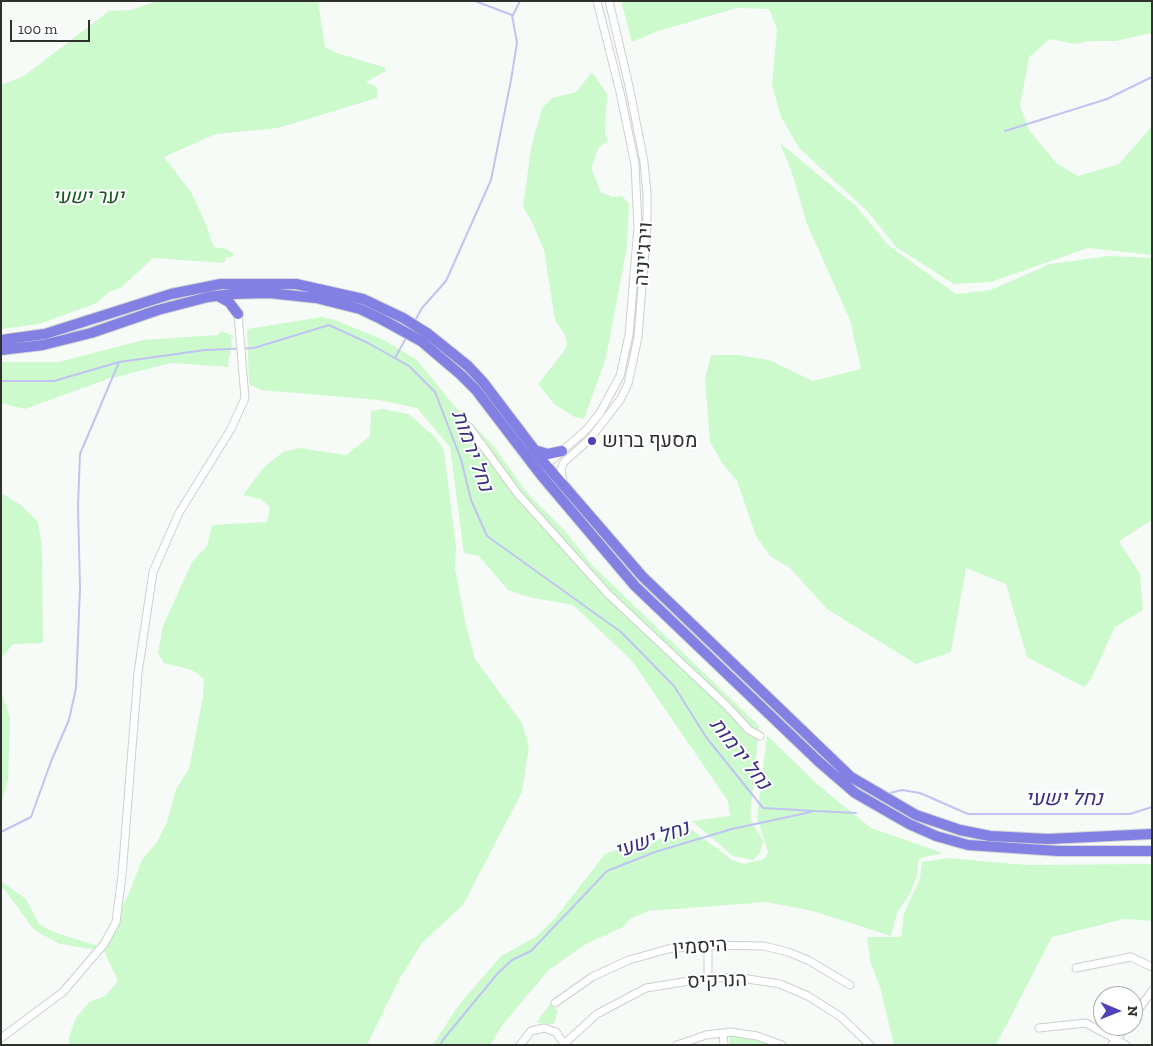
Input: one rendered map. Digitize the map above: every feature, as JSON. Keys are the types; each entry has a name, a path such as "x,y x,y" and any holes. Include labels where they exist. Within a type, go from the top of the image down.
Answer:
{"highway":[{"path":"1,340 45,334 85,323 130,306 206,286 272,283 296,284 363,299 403,318 451,351 483,382 546,465 642,576 851,777 916,815 960,830 990,836 1048,839 1152,834"},
{"path":"217,296 229,302 238,314 244,300 255,294"},
{"path":"1,350 52,343 91,333 158,310 217,296 255,294 294,295 338,303 381,319 421,341 476,390 541,475 636,586 818,761 843,783 871,803 936,836 968,845 1058,851 1152,851"},
{"path":"534,450 548,454 562,451"}],"street":[{"name":"וירג'יניה","path":"541,475 546,465 587,429 600,413 620,376 629,335 638,227 635,164 620,92 597,1"},
{"name":"וירג'יניה","path":"564,486 562,469 564,462 590,439 603,424 628,384 638,337 647,226 647,193 644,162 629,86 609,1"},
{"path":"1,1038 63,992 104,944 116,922 122,875 138,673 153,572 179,513 231,429 245,398 238,314"},
{"path":"470,427 517,493 601,587 727,706 749,730 760,736"},
{"path":"708,945 708,978"},
{"name":"היסמין","path":"555,1003 592,978 629,960 668,949 708,945 764,946 788,952 808,960 850,985"},
{"path":"1076,968 1131,957 1152,967"},
{"name":"הנרקיס","path":"563,1044 597,1014 631,994 661,985 708,978 752,979 793,989 822,1004 841,1017 870,1045"},
{"path":"1143,1003 1152,991"},
{"path":"1038,1028 1086,1023 1114,1042 1126,1045"},
{"path":"520,1045 531,1032 544,1028 556,1032 563,1044"},
{"path":"723,1033 724,1045"},
{"path":"677,1045 706,1035 723,1033 742,1033 782,1045"}],"green space":[{"name":"יער ישעי","path":"157,1 318,1 325,47 339,54 384,67 386,71 366,82 377,87 377,98 278,128 216,134 164,157 191,192 214,247 226,249 233,253 233,257 226,257 224,263 153,258 122,287 109,292 97,303 39,324 1,329 1,85 24,76 109,11 131,10"},
{"path":"621,1 1152,1 1152,33 1116,41 1090,41 1075,44 1050,39 1029,57 1020,106 1029,130 1056,163 1078,176 1119,164 1152,126 1152,255 1088,248 991,282 954,284 896,247 868,212 799,148 781,117 772,85 777,29 769,9 737,8 658,31 632,42"},
{"path":"592,72 607,94 605,133 608,141 599,147 591,168 601,192 613,197 622,196 629,204 627,246 606,358 584,419 575,417 554,404 538,384 564,351 567,344 565,335 555,320 544,250 523,207 531,148 542,108 552,98 576,92"},
{"path":"780,143 856,206 888,245 956,294 991,290 1050,264 1109,256 1152,258 1152,520 1119,541 1140,574 1143,610 1115,627 1091,679 1084,687 1027,657 1006,584 966,568 951,652 916,664 827,609 790,568 770,556 756,536 737,481 722,463 710,442 705,379 711,355 739,355 769,360 813,381 861,369 850,320 807,224 792,173"},
{"path":"322,317 335,320 384,340 417,360 456,408 492,444 528,494 565,531 592,565 759,726 750,818 763,841 760,853 753,860 733,856 692,821 730,816 728,801 632,661 573,605 528,597 508,590 479,556 464,553 450,447 417,408 379,400 261,390 249,384 247,329"},
{"path":"221,331 234,336 231,340 229,367 171,363 108,379 25,409 1,403 1,362 59,362 143,340 218,335"},
{"path":"382,409 409,414 436,438 444,450 456,547 455,568 466,626 475,659 522,723 529,747 522,792 463,905 423,942 400,978 367,1045 69,1045 69,1037 76,1018 89,1002 105,996 118,981 104,951 60,944 34,930 5,890 1,888 1,881 26,899 39,924 53,932 98,946 128,895 142,860 157,842 167,822 176,789 189,769 203,697 204,679 192,670 164,663 158,653 163,626 192,562 207,546 212,525 267,522 270,507 260,499 243,495 264,467 283,452 300,448 346,455 370,436 371,411"},
{"path":"1,493 21,505 38,522 42,549 43,643 13,644 2,657 1,666"},
{"path":"1,692 10,717 8,780 1,805"},
{"path":"767,735 818,785 871,828 943,853 920,858 918,873 910,894 897,913 891,936 813,911 766,902 649,911 630,919 623,927 586,944 549,970 503,1024 490,1045 433,1045 458,1006 501,956 537,936 556,917 605,854 621,848 644,847 682,828 691,829 732,860 744,864 764,859 768,852 757,818"},
{"path":"949,858 1024,865 1152,864 1152,921 1124,919 1052,937 996,1045 894,1045 880,987 870,961 867,937 901,937 904,914 920,878 922,862"},
{"path":"550,1004 558,1010 554,1024 536,1023"},
{"path":"729,1034 751,1036 774,1045 730,1045"}],"waterway":[{"path":"416,319 422,308 446,281 491,180 511,80 517,43 512,15 475,1"},
{"path":"513,15 520,1"},
{"path":"1005,131 1107,99 1152,77"},
{"name":"נחל ירמות","path":"1,381 54,381 119,362 205,350 254,348 329,325 368,343 409,366 435,392 461,459 471,500 487,536 621,632 674,686 706,737 763,808 815,811"},
{"path":"395,358 406,338"},
{"path":"1,832 31,817 52,759 69,720 76,688 80,588 78,506 80,454 119,362"},
{"name":"נחל ישעי","path":"890,793 902,790 920,793 968,814 1130,814 1152,807"},
{"name":"נחל ישעי","path":"815,811 856,813"},
{"name":"נחל ישעי","path":"441,1045 442,1041 498,973 512,960 531,951 607,871 655,852 732,829 811,812"}],"place":[{"name":"מסעף ברוש","path":"592,441"}]}
